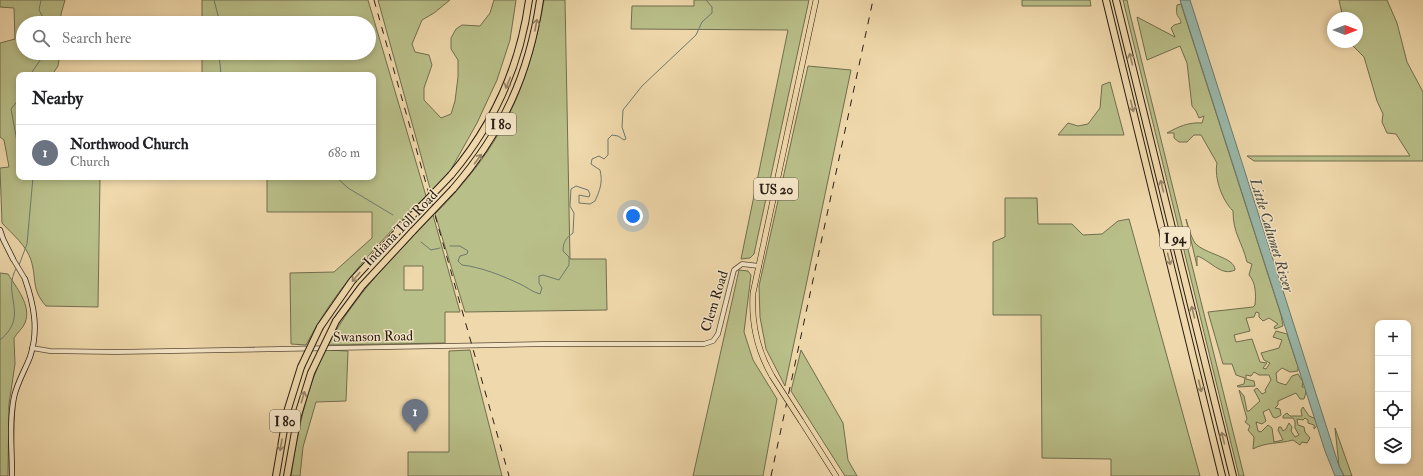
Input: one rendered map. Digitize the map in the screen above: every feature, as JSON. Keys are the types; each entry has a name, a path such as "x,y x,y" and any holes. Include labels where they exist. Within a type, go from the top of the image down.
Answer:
{"highway":[{"name":"Indiana Toll Road","path":"276,476 287,412 301,367 320,327 352,281 451,175 484,131 503,95 517,57 529,0"},
{"name":"Indiana Toll Road","path":"287,476 298,415 311,372 336,321 362,286 454,189 482,154 514,98 528,59 540,0"},
{"name":"I 94","path":"1106,0 1222,476"},
{"name":"I 94","path":"1116,0 1233,476"}],"main road":[{"name":"US 20","path":"816,0 753,293 753,325 759,350 772,376 836,476"},
{"path":"0,230 2,239 13,259"},
{"path":"12,476 12,412 14,395 32,348 34,316 32,297 25,279"}],"street":[{"path":"13,259 25,279"},
{"name":"Clem Road","path":"713,341 719,331 734,270 742,264 759,266"},
{"name":"Swanson Road","path":"32,348 50,351 116,352 544,344 704,344 713,341"}],"green space":[{"path":"0,0 65,0 61,16 16,16 16,60 59,60 58,66 54,72 16,72 16,180 100,180 98,307 46,306 41,300 36,289 33,267 29,255 19,240 2,223 0,168 9,167 4,140 0,137 0,43 15,39 14,8 0,7"},
{"path":"202,0 368,0 373,16 202,16"},
{"path":"378,0 450,0 434,13 422,20 412,44 415,52 429,55 432,65 424,88 424,100 441,118 451,114 455,101 458,77 458,60 451,49 451,38 456,29 462,25 480,26 490,13 494,0 516,0 510,40 497,80 477,123 449,173 431,192"},
{"path":"544,0 565,0 570,259 606,259 607,310 465,312 435,214 458,190 477,166 494,142 508,117 520,91 529,63"},
{"path":"694,0 809,0 754,254 750,258 741,259 788,30 631,29 632,6 694,6"},
{"path":"1022,0 1090,0 1091,6 1022,6"},
{"path":"1123,0 1127,0 1244,476 1239,476"},
{"path":"1339,0 1387,0 1397,23 1407,62 1423,92 1423,161 1254,161 1247,156 1410,156 1396,134 1387,133 1382,122 1383,114 1377,101 1364,57 1355,48 1363,48 1363,12 1342,12"},
{"path":"1181,4 1281,315 1283,326 1275,329 1274,327 1278,324 1269,318 1263,321 1259,317 1259,313 1256,312 1254,317 1246,318 1250,331 1234,335 1236,342 1252,339 1260,362 1267,363 1263,368 1266,369 1270,363 1264,360 1261,353 1279,348 1282,340 1273,337 1276,331 1287,334 1298,371 1290,372 1282,368 1276,373 1277,382 1286,385 1292,376 1298,374 1303,382 1302,387 1305,387 1306,392 1304,399 1300,399 1296,393 1278,401 1278,405 1275,408 1280,409 1281,415 1276,418 1273,417 1269,409 1263,412 1266,421 1262,424 1256,422 1258,431 1261,432 1268,425 1272,428 1274,442 1283,440 1278,430 1279,427 1281,427 1283,431 1289,423 1292,427 1291,431 1295,437 1299,435 1295,428 1295,421 1293,418 1283,418 1283,416 1287,413 1290,416 1302,416 1301,410 1303,407 1309,416 1321,421 1314,429 1314,425 1308,423 1308,420 1305,418 1303,420 1297,419 1298,425 1304,427 1305,432 1310,438 1307,443 1302,442 1300,445 1293,440 1262,445 1253,449 1254,437 1248,430 1250,426 1245,422 1247,419 1239,390 1244,396 1247,411 1249,411 1260,401 1254,390 1257,388 1262,394 1266,392 1265,390 1271,380 1269,375 1259,375 1254,372 1251,376 1246,375 1246,379 1254,381 1255,386 1237,386 1244,384 1245,378 1236,375 1232,364 1223,364 1208,312 1253,307 1255,305 1255,293 1253,282 1249,275 1252,264 1247,262 1234,226 1233,211 1222,195 1218,182 1216,169 1217,163 1201,135 1194,135 1187,142 1179,142 1174,138 1174,133 1167,133 1188,124 1202,123 1204,116 1199,118 1192,106 1187,63 1180,46 1147,60 1137,17 1175,37 1171,28 1174,25 1181,23 1177,15 1177,5"},
{"path":"376,27 426,196 392,230 345,284 318,324 306,345 291,344 290,273 334,272 372,238 372,212 267,212 267,180 376,180 376,72 202,72 202,60 376,60"},
{"path":"808,66 851,70 785,386 766,349 760,317 759,286"},
{"path":"1110,82 1124,135 1058,135 1068,123 1078,126 1088,124 1100,108 1102,85"},
{"path":"1005,198 1037,198 1038,224 1072,224 1083,235 1102,234 1118,221 1129,219 1200,476 1111,476 1111,459 1042,458 1041,315 993,315 993,242 1005,237"},
{"path":"433,215 460,312 445,312 445,343 328,345 338,327 362,293 389,261","holes":["404,266 423,266 423,290 404,290"]},
{"path":"1186,219 1195,243 1199,247 1230,262 1234,266 1235,270 1230,272 1220,270 1197,256 1197,266"},
{"path":"739,270 748,271 751,275 744,332 753,360 777,399 763,476 693,476"},
{"path":"0,273 8,274 19,291 25,303 27,317 23,327 14,338 15,364 9,404 8,476 0,476"},
{"path":"325,350 348,351 346,401 316,402 303,447 300,476 291,476 296,444 307,396"},
{"path":"470,350 502,476 408,476 408,452 449,452 449,351"},
{"path":"801,350 843,423 848,460 857,476 845,476 791,391"},
{"path":"1335,428 1352,476 1344,476 1339,466"}],"shaded area":[{"path":"1180,0 1190,0 1339,466 1344,476 1335,476 1325,451"}],"waterway":[{"path":"41,0 39,10 42,16"},
{"path":"214,0 218,16"},
{"path":"450,246 460,246 468,251 467,254 460,256 458,261 462,265 499,275 540,294 542,288 539,283 539,276 543,275 559,280 569,265 569,257 563,251 565,240 573,233 574,213 570,206 571,189 576,186 588,190 590,194 589,197 579,195 579,203 590,204 595,201 600,190 601,178 600,170 591,164 592,159 599,156 604,159 608,155 608,139 612,135 618,136 624,140 626,139 622,127 623,110 642,86 696,35 702,22 712,13 712,7 706,0"},
{"path":"32,72 40,60"},
{"path":"220,60 221,72"},
{"path":"16,103 11,109 16,136"},
{"path":"19,265 27,244 33,180"},
{"path":"339,180 348,188 393,215"},
{"path":"421,242 431,250 440,248"},
{"path":"0,340 9,331 13,322 15,313 12,286 13,277 17,267"}],"railway":[{"path":"374,0 509,476"},
{"path":"771,476 873,0"}],"place":[{"name":"Northwood Church","path":"415,432"}],"water label":[{"name":"Little Calumet River","path":"1272,235"}]}
